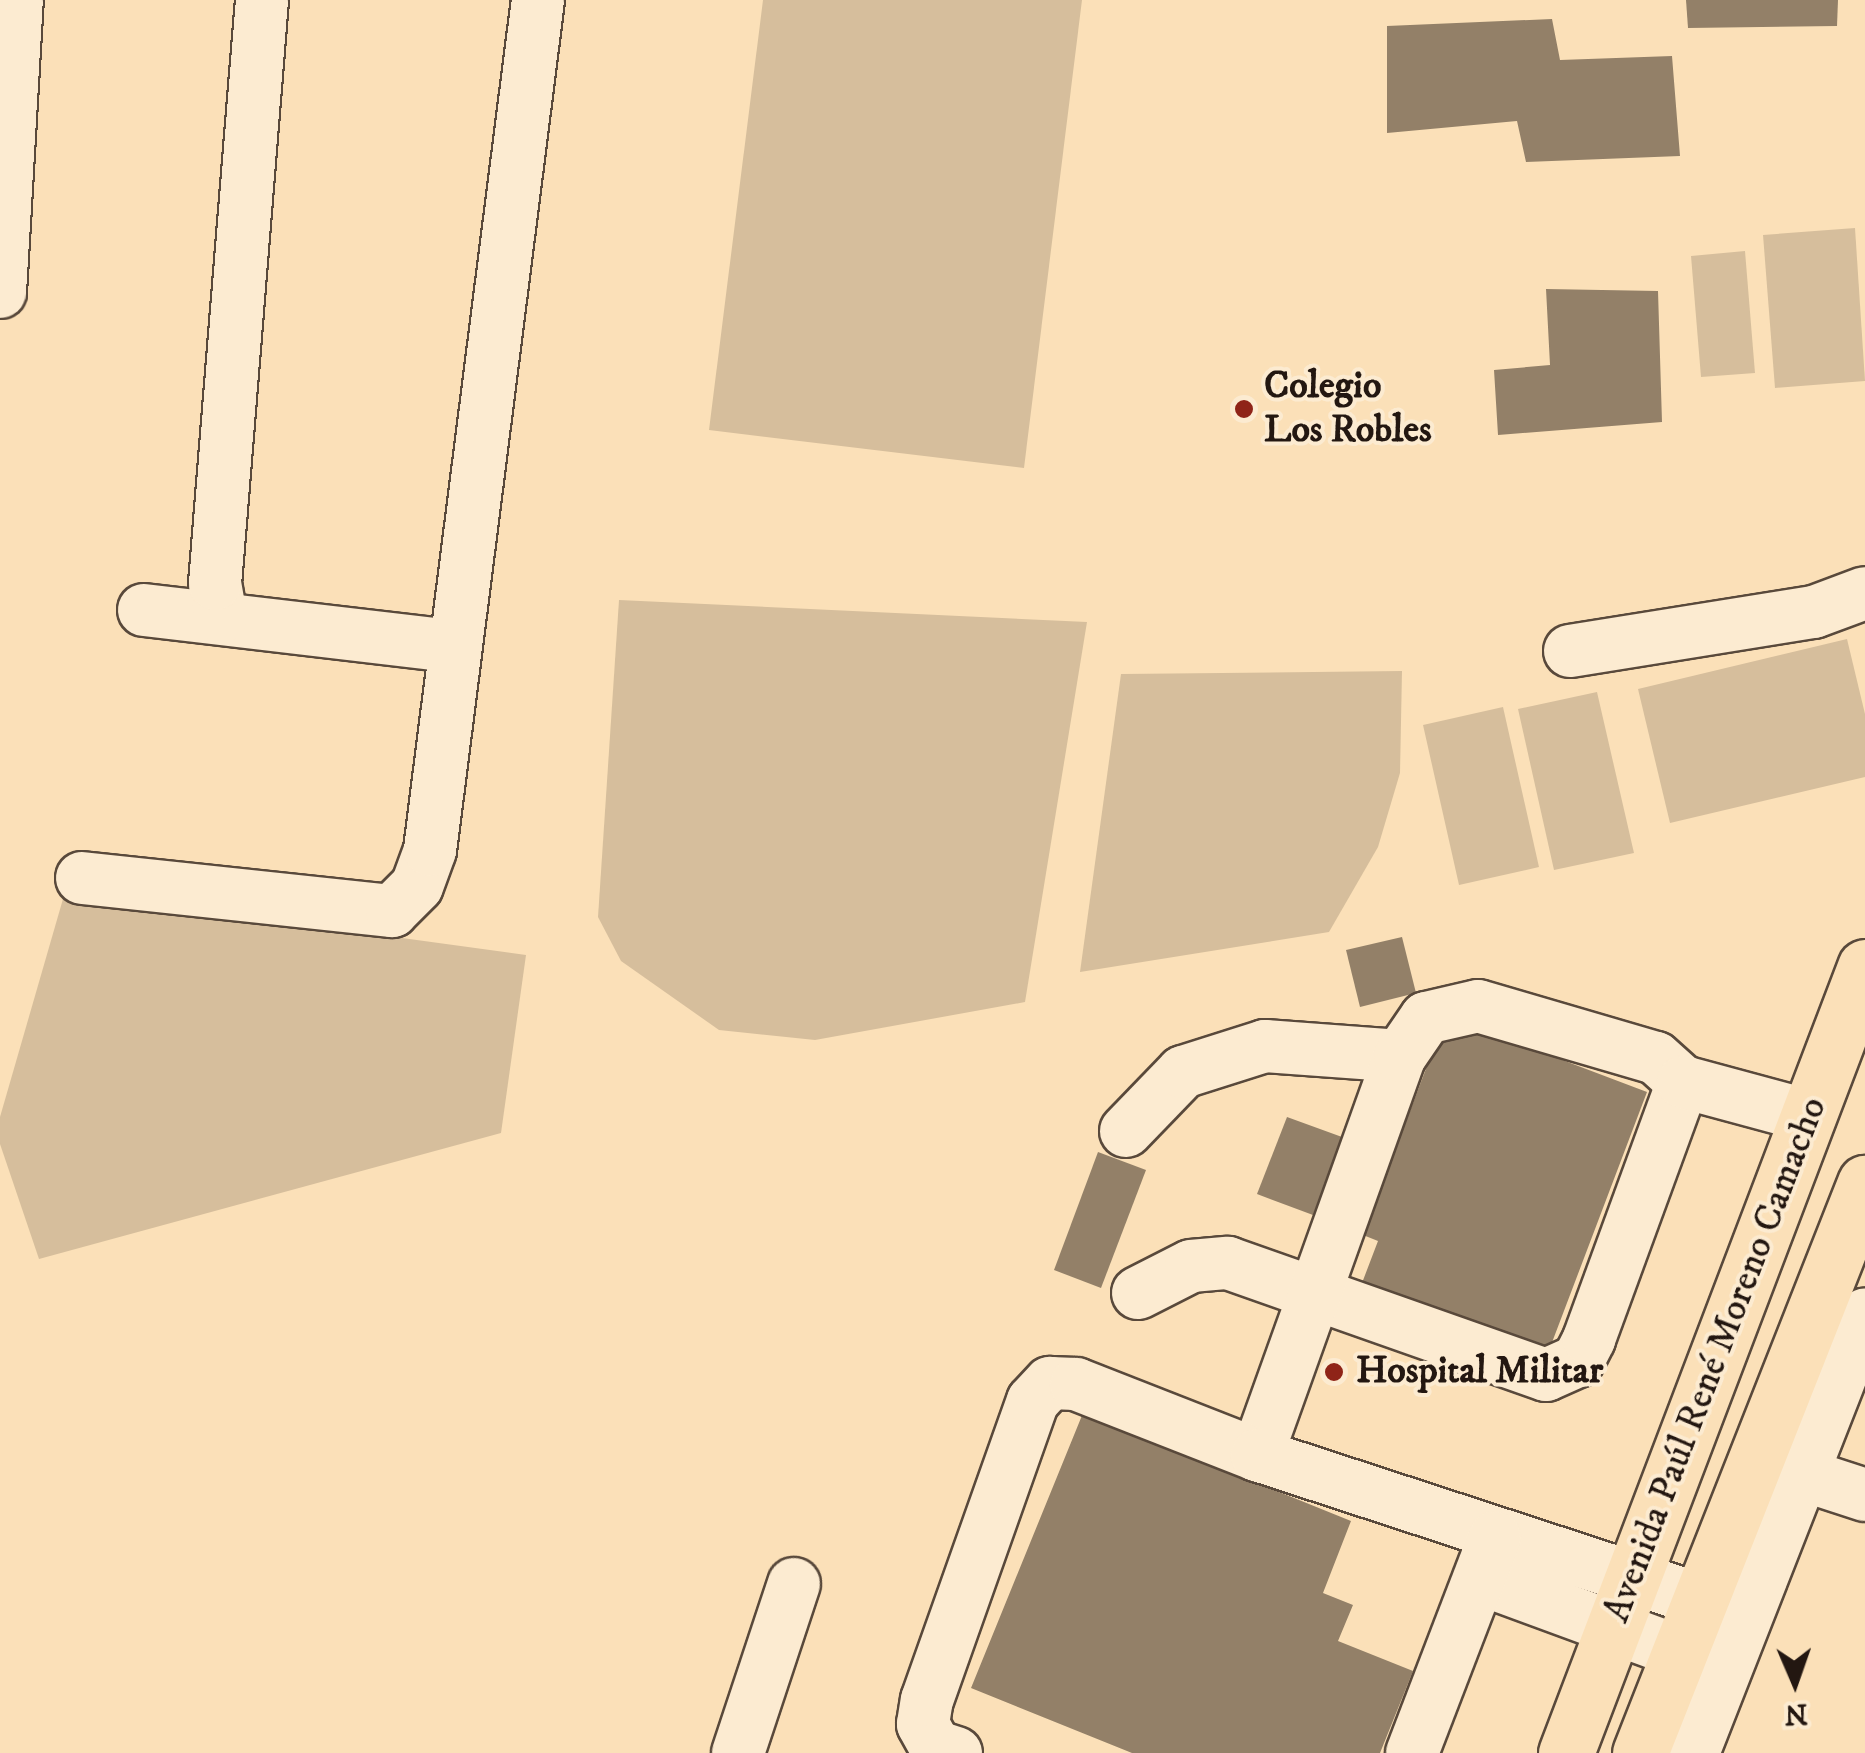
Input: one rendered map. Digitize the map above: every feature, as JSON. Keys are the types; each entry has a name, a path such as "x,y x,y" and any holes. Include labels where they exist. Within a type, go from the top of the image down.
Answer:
{"main road":[{"name":"Avenida Paúl René Moreno Camacho","path":"1566,1753 1865,967"},
{"name":"Avenida Paúl René Moreno Camacho","path":"1640,1753 1865,1184"}],"street":[{"path":"0,292 17,0"},
{"path":"221,617 215,584 262,0"},
{"path":"82,878 392,910 416,886 430,850 450,646 538,0"},
{"path":"1570,651 1814,612 1865,593"},
{"path":"144,610 450,646"},
{"path":"1256,1455 1400,1056 1426,1018 1478,1006 1656,1058 1683,1082 1809,1116"},
{"path":"1126,1131 1182,1072 1264,1046 1400,1056"},
{"path":"1138,1293 1190,1266 1228,1262 1546,1375 1578,1361 1683,1082"},
{"path":"1694,1753 1807,1476 1865,1314"},
{"path":"956,1753 935,1746 922,1724 927,1700 1032,1401 1050,1383 1076,1384 1256,1455 1490,1558 1615,1628 1680,1652"},
{"path":"1807,1476 1865,1495"},
{"path":"1490,1558 1636,1577 1700,1600"},
{"path":"1412,1753 1490,1558"},
{"path":"1444,1753 1481,1666 1490,1615 1490,1558"},
{"path":"738,1753 794,1584"}],"shaded area":[{"path":"763,0 1082,0 1024,468 709,430"},
{"path":"1855,228 1865,381 1775,388 1763,235"},
{"path":"1745,251 1755,373 1701,377 1691,256"},
{"path":"619,600 1087,622 1025,1002 815,1040 719,1030 621,961 598,917"},
{"path":"1847,639 1865,714 1865,777 1670,823 1638,689"},
{"path":"1402,671 1400,773 1378,847 1329,932 1080,972 1121,674"},
{"path":"1597,692 1634,853 1554,870 1518,709"},
{"path":"1503,707 1539,867 1459,885 1423,725"},
{"path":"65,892 526,955 501,1133 39,1259 0,1144 0,1117"}],"building":[{"path":"1686,0 1838,0 1837,26 1688,28"},
{"path":"1552,19 1560,60 1672,56 1680,156 1526,162 1517,121 1387,133 1387,26"},
{"path":"1546,289 1658,291 1662,422 1498,435 1494,370 1550,365"},
{"path":"1402,937 1416,993 1360,1007 1346,950"},
{"path":"1446,1016 1647,1092 1548,1353 1362,1283 1378,1241 1363,1235"},
{"path":"1287,1117 1342,1137 1313,1215 1257,1194"},
{"path":"1098,1152 1146,1170 1101,1288 1054,1270"},
{"path":"1083,1413 1351,1521 1323,1593 1353,1605 1338,1641 1413,1671 1380,1753 1132,1753 971,1688"}],"place":[{"name":"Colegio Los Robles","path":"1244,409"},
{"name":"Hospital Militar","path":"1334,1372"}]}
